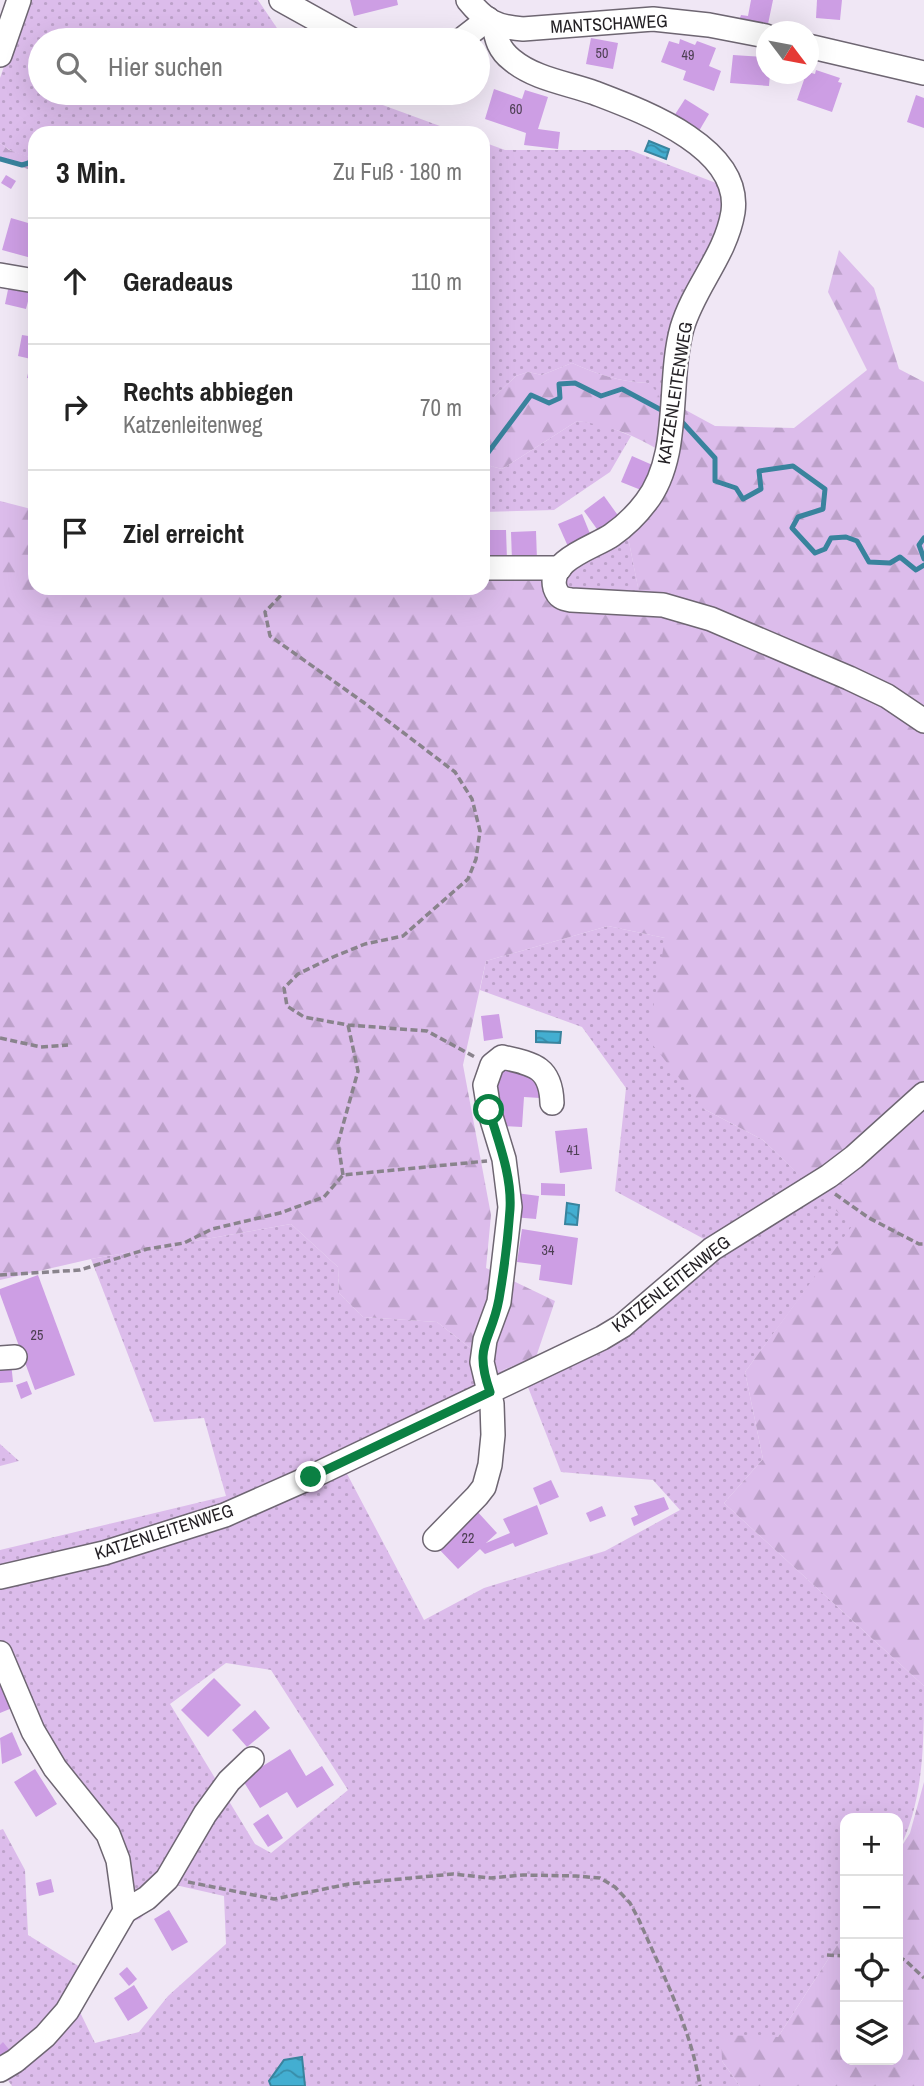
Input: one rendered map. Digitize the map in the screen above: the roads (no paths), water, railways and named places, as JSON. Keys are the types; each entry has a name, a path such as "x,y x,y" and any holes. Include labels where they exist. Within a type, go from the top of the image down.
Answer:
{"street":[{"path":"0,55 19,0"},
{"path":"281,0 331,28"},
{"path":"468,0 491,21 480,28"},
{"name":"MANTSCHAWEG","path":"491,21 505,27 523,29 653,19 709,25 756,34"},
{"name":"KATZENLEITENWEG","path":"491,21 501,50 512,61 533,73 593,93 660,121 702,147 718,162 727,176 733,202 731,219 722,246 685,318 674,373 663,471 648,500 614,533 575,554 560,568"},
{"path":"819,49 924,73"},
{"path":"0,275 28,280"},
{"path":"490,568 560,568 555,587 559,596 565,599 663,605 711,619 887,696 924,721"},
{"path":"435,1539 471,1505 487,1478 493,1435 490,1392 481,1362 485,1339 499,1302 510,1207 504,1159 485,1085 492,1065 502,1057 527,1062 545,1073 552,1088 552,1103"},
{"name":"KATZENLEITENWEG","path":"0,1577 104,1553 225,1515 595,1341 622,1325 712,1250 818,1182 878,1137 924,1094"},
{"path":"0,1653 33,1731 55,1768 108,1834 118,1860 125,1911"},
{"path":"0,2070 45,2036 67,2011 125,1911 147,1898 167,1879 213,1803 229,1781 253,1759"}],"water":[{"path":"649,141 669,149 666,159 645,151"},
{"path":"536,1031 561,1032 560,1043 536,1042"},
{"path":"567,1203 579,1205 577,1225 565,1224"},
{"path":"302,2057 305,2086 271,2086 269,2081 284,2060"}],"waterway":[{"path":"0,159 22,165 28,163"},
{"path":"490,450 531,395 549,403 560,398 559,384 575,383 601,396 622,389 665,412"},
{"path":"676,419 683,423 715,458 715,481 736,488 743,499 761,489 759,471 793,466 825,489 823,509 798,517 792,528 815,553 825,549 831,538 846,537 857,541 869,562 890,563 900,557 916,570 924,565"},
{"path":"924,538 919,545 924,559"}]}
